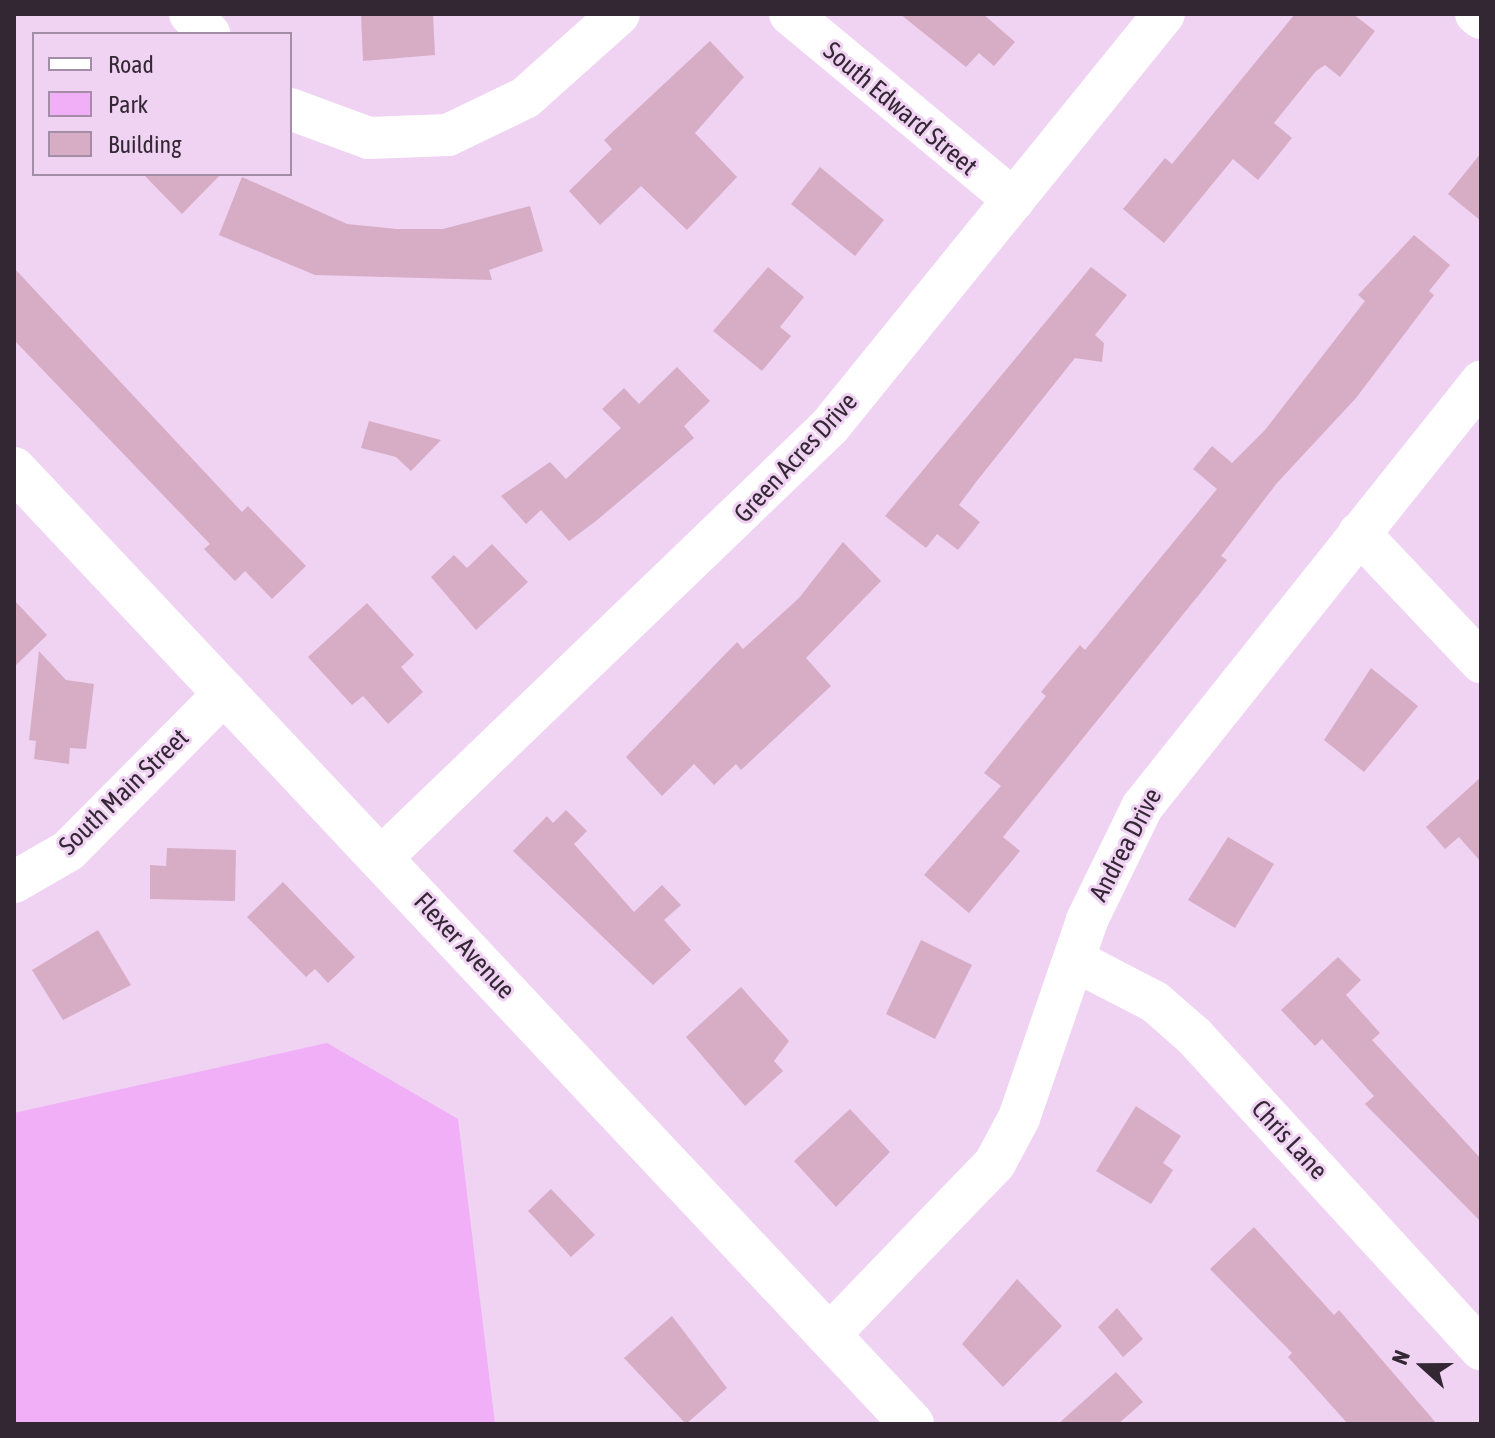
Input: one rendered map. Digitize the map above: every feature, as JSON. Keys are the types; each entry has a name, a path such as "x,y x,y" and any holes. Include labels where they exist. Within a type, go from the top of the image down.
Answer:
{"street":[{"path":"190,14 207,32"},
{"path":"292,110 369,138 448,135 525,98 619,14"},
{"name":"South Edward Street","path":"790,14 1014,200"},
{"name":"Green Acres Drive","path":"381,858 770,491 1014,200 1164,14"},
{"name":"Andrea Drive","path":"829,1335 995,1163 1019,1118 1111,862 1142,807 1481,382"},
{"name":"Flexer Avenue","path":"14,469 912,1424"},
{"path":"1359,533 1481,662"},
{"name":"South Main Street","path":"14,882 68,851 226,692"},
{"name":"Chris Lane","path":"1074,960 1155,1002 1194,1036 1481,1349"}],"green space":[{"path":"327,1043 458,1119 495,1424 14,1424 14,1113"}],"building":[{"path":"361,14 433,14 435,55 363,61"},
{"path":"900,14 983,14 1015,42 994,66 979,53 966,67"},
{"path":"1295,14 1353,14 1375,31 1340,77 1325,65 1316,71 1274,123 1292,138 1258,180 1233,159 1164,243 1123,209 1165,158 1172,164"},
{"path":"710,41 744,77 695,133 737,177 687,230 641,186 600,225 569,191 612,149 604,140"},
{"path":"1481,153 1481,221 1448,194"},
{"path":"820,167 884,220 855,256 791,204"},
{"path":"145,176 219,176 182,214"},
{"path":"242,177 347,224 443,229 530,206 543,251 489,270 492,280 315,275 219,235"},
{"path":"1414,235 1450,265 1429,291 1434,295 1356,398 1277,483 1221,556 1227,560 1003,837 1020,851 969,913 924,875 1001,786 984,773 1046,696 1041,692 1080,645 1085,650 1217,489 1193,469 1212,446 1232,463 1265,430 1365,301 1358,295"},
{"path":"768,267 804,297 780,327 791,336 762,371 713,331"},
{"path":"1091,267 1127,295 1095,335 1104,343 1102,362 1075,358 976,482 959,505 980,522 958,550 937,534 926,548 885,516"},
{"path":"14,268 242,512 248,506 306,566 272,599 245,571 235,581 204,549 210,544 14,340"},
{"path":"677,367 710,401 684,426 694,438 569,541 541,510 526,524 501,496 550,462 566,479 621,428 602,409 624,388 639,404"},
{"path":"369,421 441,440 411,471 396,457 361,448"},
{"path":"843,542 881,581 806,658 831,686 741,770 736,764 714,785 694,764 662,796 626,757 737,642 743,649 799,598"},
{"path":"492,544 528,582 476,630 431,577 454,555 467,568"},
{"path":"14,600 47,635 14,667"},
{"path":"367,603 414,655 401,667 423,692 388,724 363,696 352,705 308,657"},
{"path":"39,651 66,680 94,684 86,749 70,748 69,764 34,759 36,741 29,740"},
{"path":"1371,668 1418,706 1364,772 1324,740"},
{"path":"1481,777 1481,862 1459,837 1445,849 1426,827"},
{"path":"566,810 587,831 574,844 634,912 662,885 681,905 664,920 691,950 653,985 513,851 547,816 553,823"},
{"path":"1228,837 1274,864 1235,928 1188,900"},
{"path":"167,848 236,850 235,901 150,899 150,865 166,866"},
{"path":"283,882 355,957 328,983 315,969 306,977 247,917"},
{"path":"98,930 131,985 63,1020 32,970"},
{"path":"921,940 972,965 935,1039 886,1014"},
{"path":"1338,957 1361,980 1346,995 1380,1033 1372,1040 1481,1159 1481,1222 1365,1104 1374,1096 1322,1039 1315,1046 1281,1010"},
{"path":"741,987 789,1041 774,1061 783,1071 745,1106 686,1037"},
{"path":"1136,1106 1181,1136 1163,1163 1173,1170 1151,1204 1096,1171"},
{"path":"850,1109 890,1152 836,1207 794,1161"},
{"path":"551,1189 595,1235 571,1257 528,1211"},
{"path":"1254,1227 1334,1315 1339,1310 1437,1424 1348,1424 1288,1357 1292,1353 1210,1269"},
{"path":"1017,1279 1062,1326 1003,1387 962,1344"},
{"path":"1117,1308 1143,1339 1123,1357 1098,1327"},
{"path":"672,1316 727,1388 686,1424 624,1358"},
{"path":"1116,1372 1143,1402 1118,1424 1058,1424"}]}
